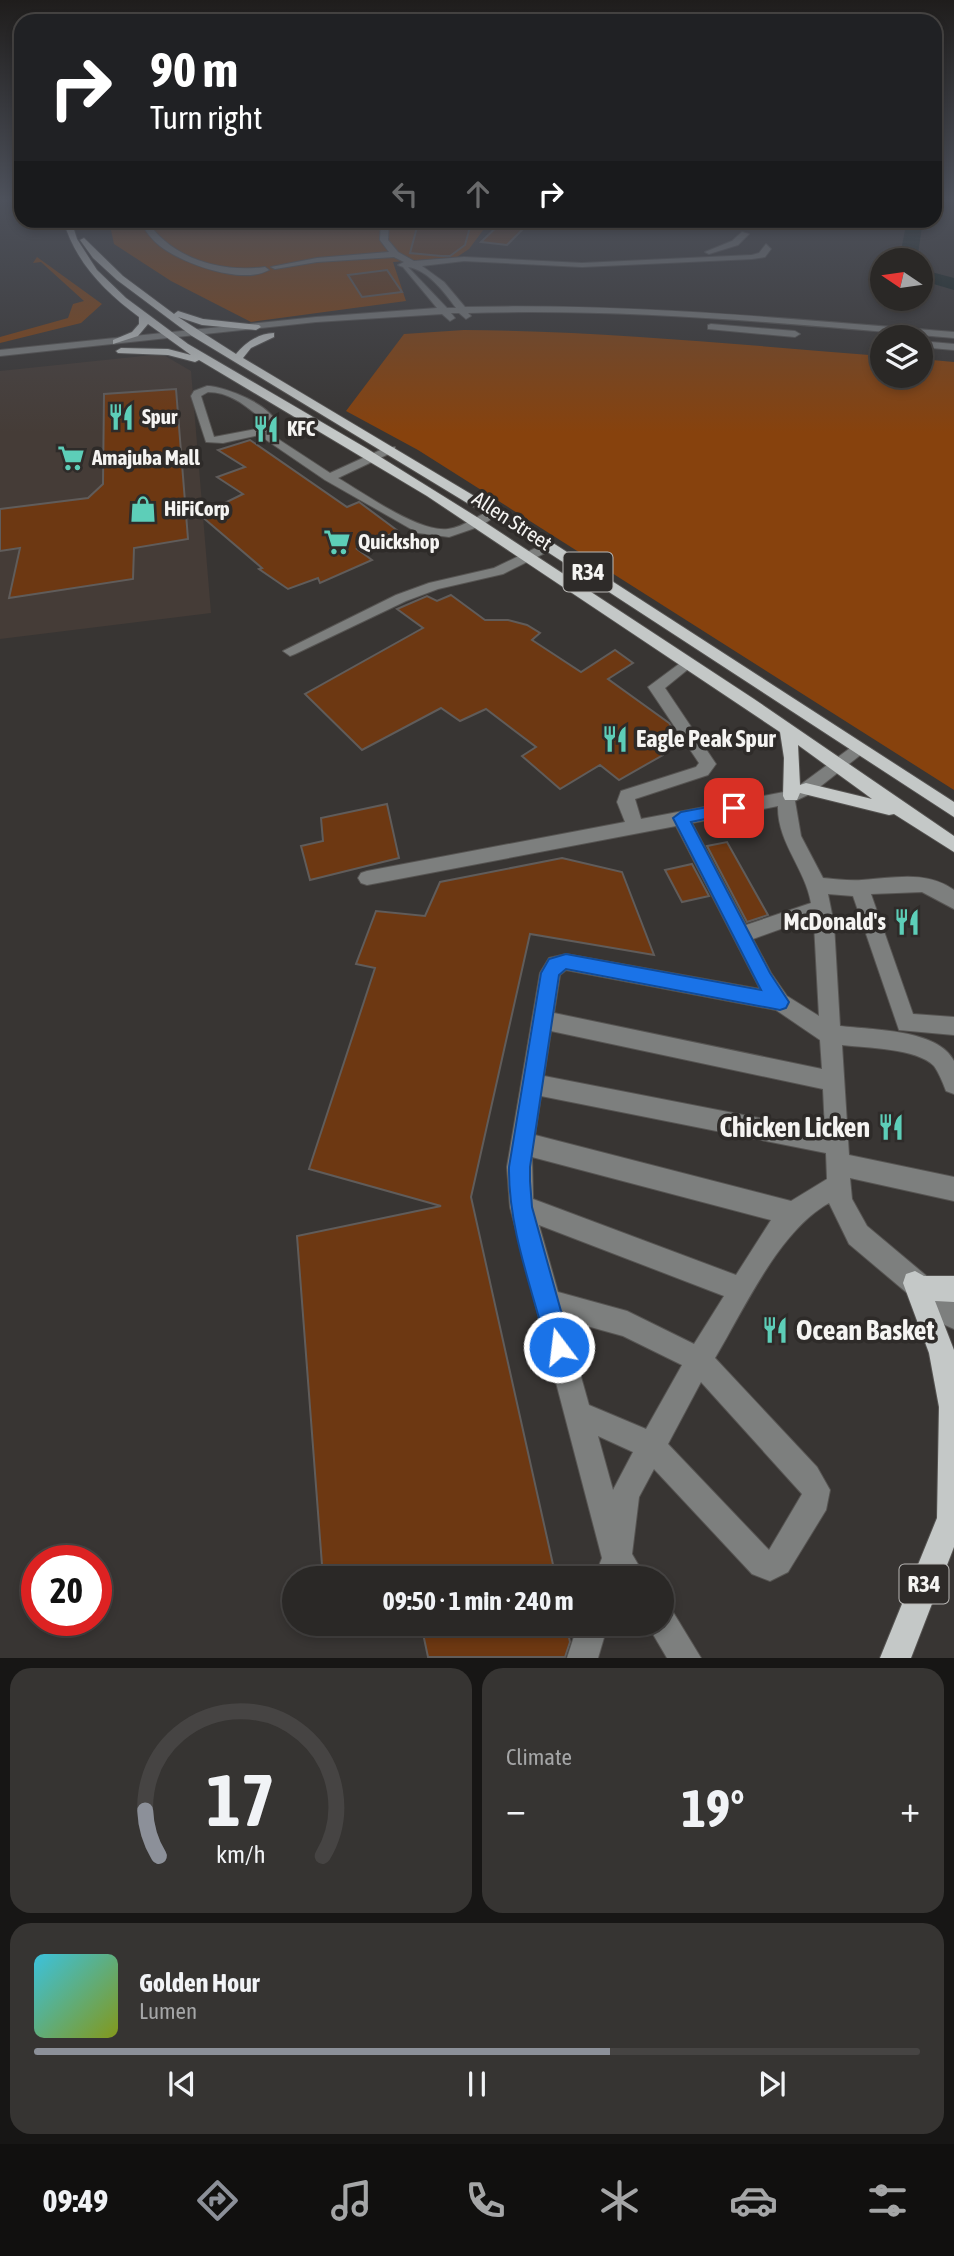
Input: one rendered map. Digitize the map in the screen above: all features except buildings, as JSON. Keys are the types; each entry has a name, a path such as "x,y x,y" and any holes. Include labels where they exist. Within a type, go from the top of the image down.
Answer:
{"main road":[{"name":"Allen Street","path":"103,278 180,344 212,365 375,457 477,523 788,730 903,813 954,845"},
{"name":"Allen Street","path":"124,278 201,337 548,546 954,811"},
{"path":"158,306 202,322 256,327"},
{"path":"119,346 144,324 143,315"},
{"path":"237,359 248,346 271,335"},
{"path":"119,346 168,352 212,365"},
{"path":"625,621 646,610"},
{"path":"788,730 795,795 903,813"},
{"path":"952,1514 952,1407 942,1353 919,1285 954,1289"},
{"name":"R34","path":"895,1657 952,1514"}],"street":[{"path":"418,278 449,316"},
{"path":"435,278 465,315 613,320 802,334"},
{"path":"0,353 180,344 201,337 256,327 554,309 652,312 954,335"},
{"path":"10,362 170,336 271,335 449,316"},
{"path":"933,345 954,347"},
{"path":"269,438 272,427 265,418 234,396 217,388 202,390 196,396 210,440 217,441 257,431 329,478 422,530 449,533 477,523 494,513"},
{"path":"208,435 265,418"},
{"path":"329,478 391,449"},
{"path":"290,651 421,590 485,575 529,558 548,546"},
{"path":"635,827 626,802 627,795 702,771 708,764 656,687 687,663"},
{"path":"367,878 795,795 838,766 857,749"},
{"path":"795,795 786,813 793,843 817,885 824,924 840,1201 858,1235 954,1317"},
{"path":"681,818 764,979 780,1002 829,1034 908,1034 954,1026"},
{"path":"817,885 860,888 893,882 924,884 947,894 954,901"},
{"path":"860,888 908,1034 943,1062 954,1084"},
{"path":"741,934 821,907"},
{"path":"617,1566 522,1207 519,1167 550,973 555,964 566,962 780,1002"},
{"path":"542,1020 832,1081"},
{"path":"532,1084 838,1164 954,1189"},
{"path":"523,1143 794,1214"},
{"path":"619,1566 625,1494 650,1445 779,1229 805,1205 838,1164"},
{"path":"522,1207 742,1290"},
{"path":"547,1302 627,1324 699,1360 816,1490 816,1500 778,1562 770,1566 762,1564 650,1445 578,1414"},
{"path":"582,1657 589,1636"},
{"path":"671,1636 686,1657"}],"shaded area":[{"path":"59,278 67,278 102,304 81,323 0,343 0,337 68,318 73,304 84,301"},
{"path":"167,278 398,278 406,301 251,322"},
{"path":"464,330 516,331 725,343 870,355 870,388 933,388 933,360 954,362 954,790 418,450 346,411 404,334"},
{"name":"Amajuba Mall","path":"162,354 191,371 211,613 0,639 0,371"}],"waterway":[{"path":"935,278 954,284"}],"place":[{"name":"Spur","path":"121,417"},
{"name":"KFC","path":"266,429"},
{"name":"Amajuba Mall","path":"71,458"},
{"name":"HiFiCorp","path":"143,509"},
{"name":"Quickshop","path":"337,542"},
{"name":"Eagle Peak Spur","path":"615,739"},
{"name":"McDonald's","path":"907,922"},
{"name":"Chicken Licken","path":"891,1127"},
{"name":"Ocean Basket","path":"775,1330"}],"route":[{"path":"559,1347 522,1207 519,1181 550,973 555,964 566,962 780,1002 764,979 681,818 734,808"}]}
